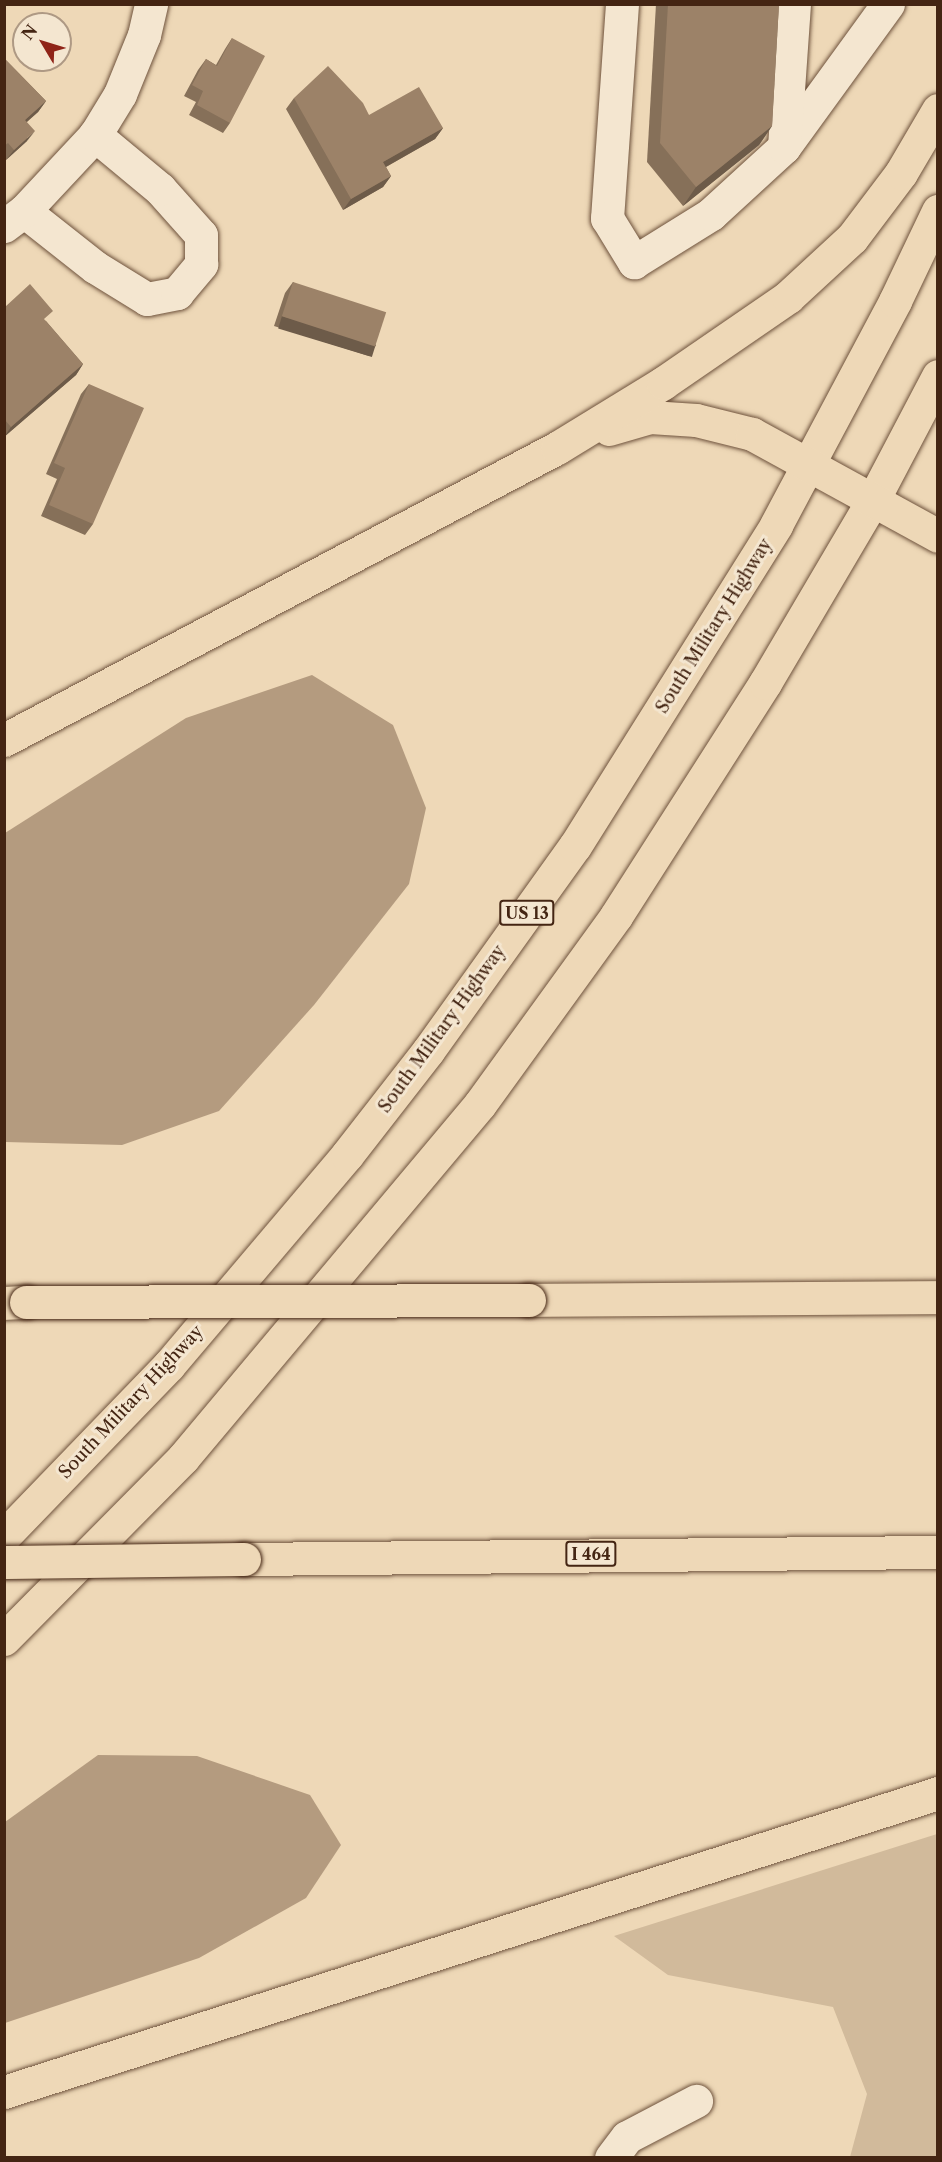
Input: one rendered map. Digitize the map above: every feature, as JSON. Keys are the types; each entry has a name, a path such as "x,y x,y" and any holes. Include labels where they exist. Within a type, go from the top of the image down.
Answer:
{"main road":[{"path":"4,740 557,448 663,383 788,297 852,238 901,173 938,110"},
{"name":"South Military Highway","path":"4,1536 168,1365 347,1155 428,1051 575,846 776,525 895,301 938,211"},
{"path":"4,1639 183,1458 480,1104 616,916 765,683 873,500 938,376"},
{"path":"557,448 627,422 650,417 696,420 752,434 938,536"},
{"path":"15,1303 938,1297"},
{"name":"I 464","path":"4,1562 938,1552"},
{"path":"4,2092 938,1793"}],"street":[{"path":"96,135 160,189 201,235 201,264 177,293 147,299 14,219 96,135 120,94 144,35 151,4"},
{"path":"622,4 607,218 634,262 711,214 784,147 888,4"},
{"path":"784,147 794,4"},
{"path":"611,2157 627,2137 696,2101"}],"shaded area":[{"path":"312,675 393,725 426,808 409,884 314,1005 219,1111 122,1145 5,1142 5,833 186,718"},
{"path":"98,1755 197,1756 310,1795 341,1845 306,1898 199,1958 5,2023 5,1822"},
{"path":"937,1834 937,2157 850,2157 867,2094 833,2007 668,1975 614,1936"}],"building":[{"path":"668,4 779,4 772,126 696,187 660,143"},
{"path":"232,38 265,56 230,123 197,105 203,91 192,85 206,59 217,66"},
{"path":"4,58 12,66 12,72 18,72 46,101 25,120 35,131 14,150 8,143 4,146"},
{"path":"328,66 363,103 369,115 419,87 443,128 383,162 391,176 351,199 294,98"},
{"path":"293,282 386,312 375,347 282,316"},
{"path":"30,284 53,311 44,319 83,364 11,427 4,419 4,306"},
{"path":"89,384 144,408 93,524 49,505 65,468 54,463"}]}
